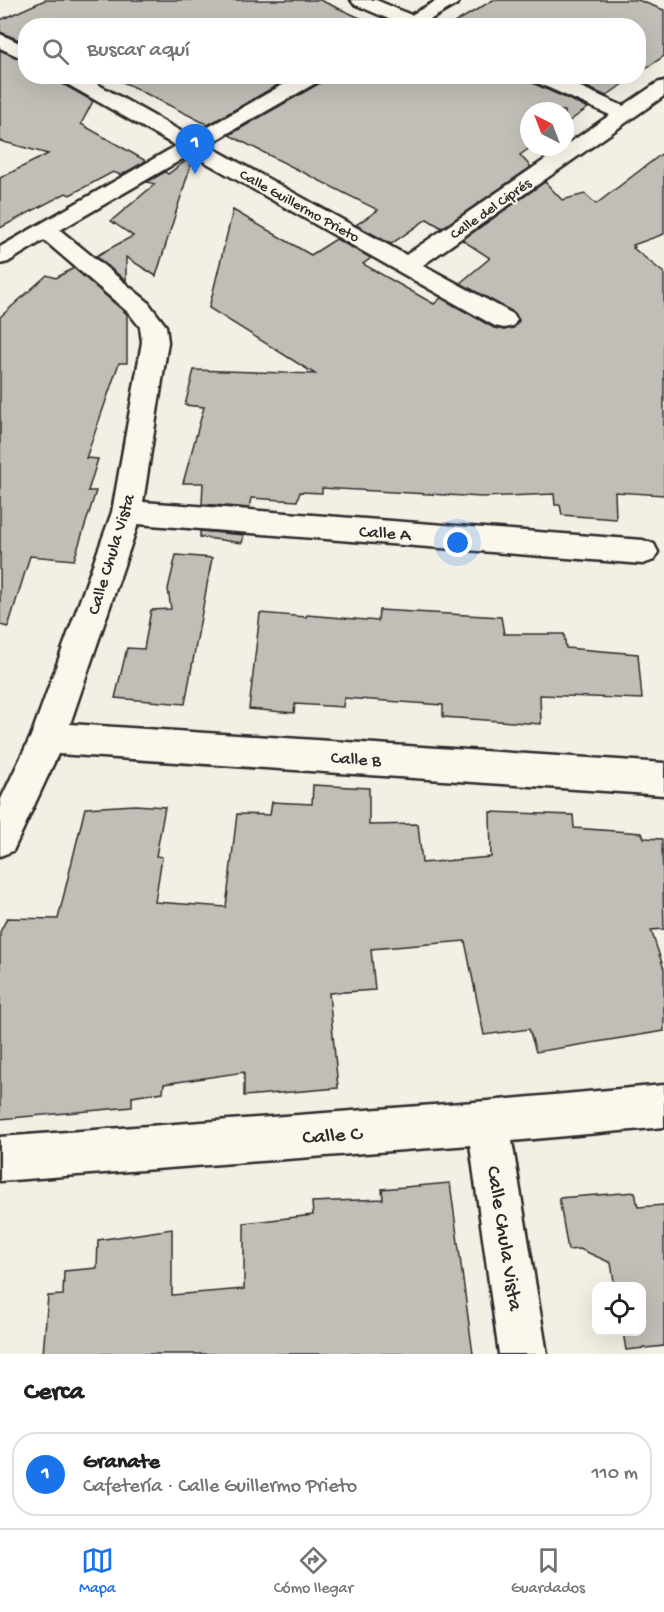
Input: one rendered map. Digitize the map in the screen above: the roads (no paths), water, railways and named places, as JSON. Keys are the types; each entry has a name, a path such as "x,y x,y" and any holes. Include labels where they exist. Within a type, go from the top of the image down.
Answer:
{"street":[{"path":"360,0 399,18"},
{"path":"422,18 451,0"},
{"path":"0,40 18,50"},
{"name":"Calle Guillermo Prieto","path":"81,84 407,265"},
{"path":"0,257 300,84"},
{"path":"556,84 625,114"},
{"name":"Calle del Ciprés","path":"407,265 664,87"},
{"name":"Calle Chula Vista","path":"4,822 48,738 127,512 155,342 153,326 138,307 45,229"},
{"path":"407,265 504,320"},
{"name":"Calle A","path":"127,512 643,552"},
{"name":"Calle B","path":"48,738 664,779"},
{"name":"Calle C","path":"0,1159 488,1122 664,1106"},
{"name":"Calle Chula Vista","path":"488,1122 523,1354"}],"place":[{"name":"Granate","path":"195,174"}]}
